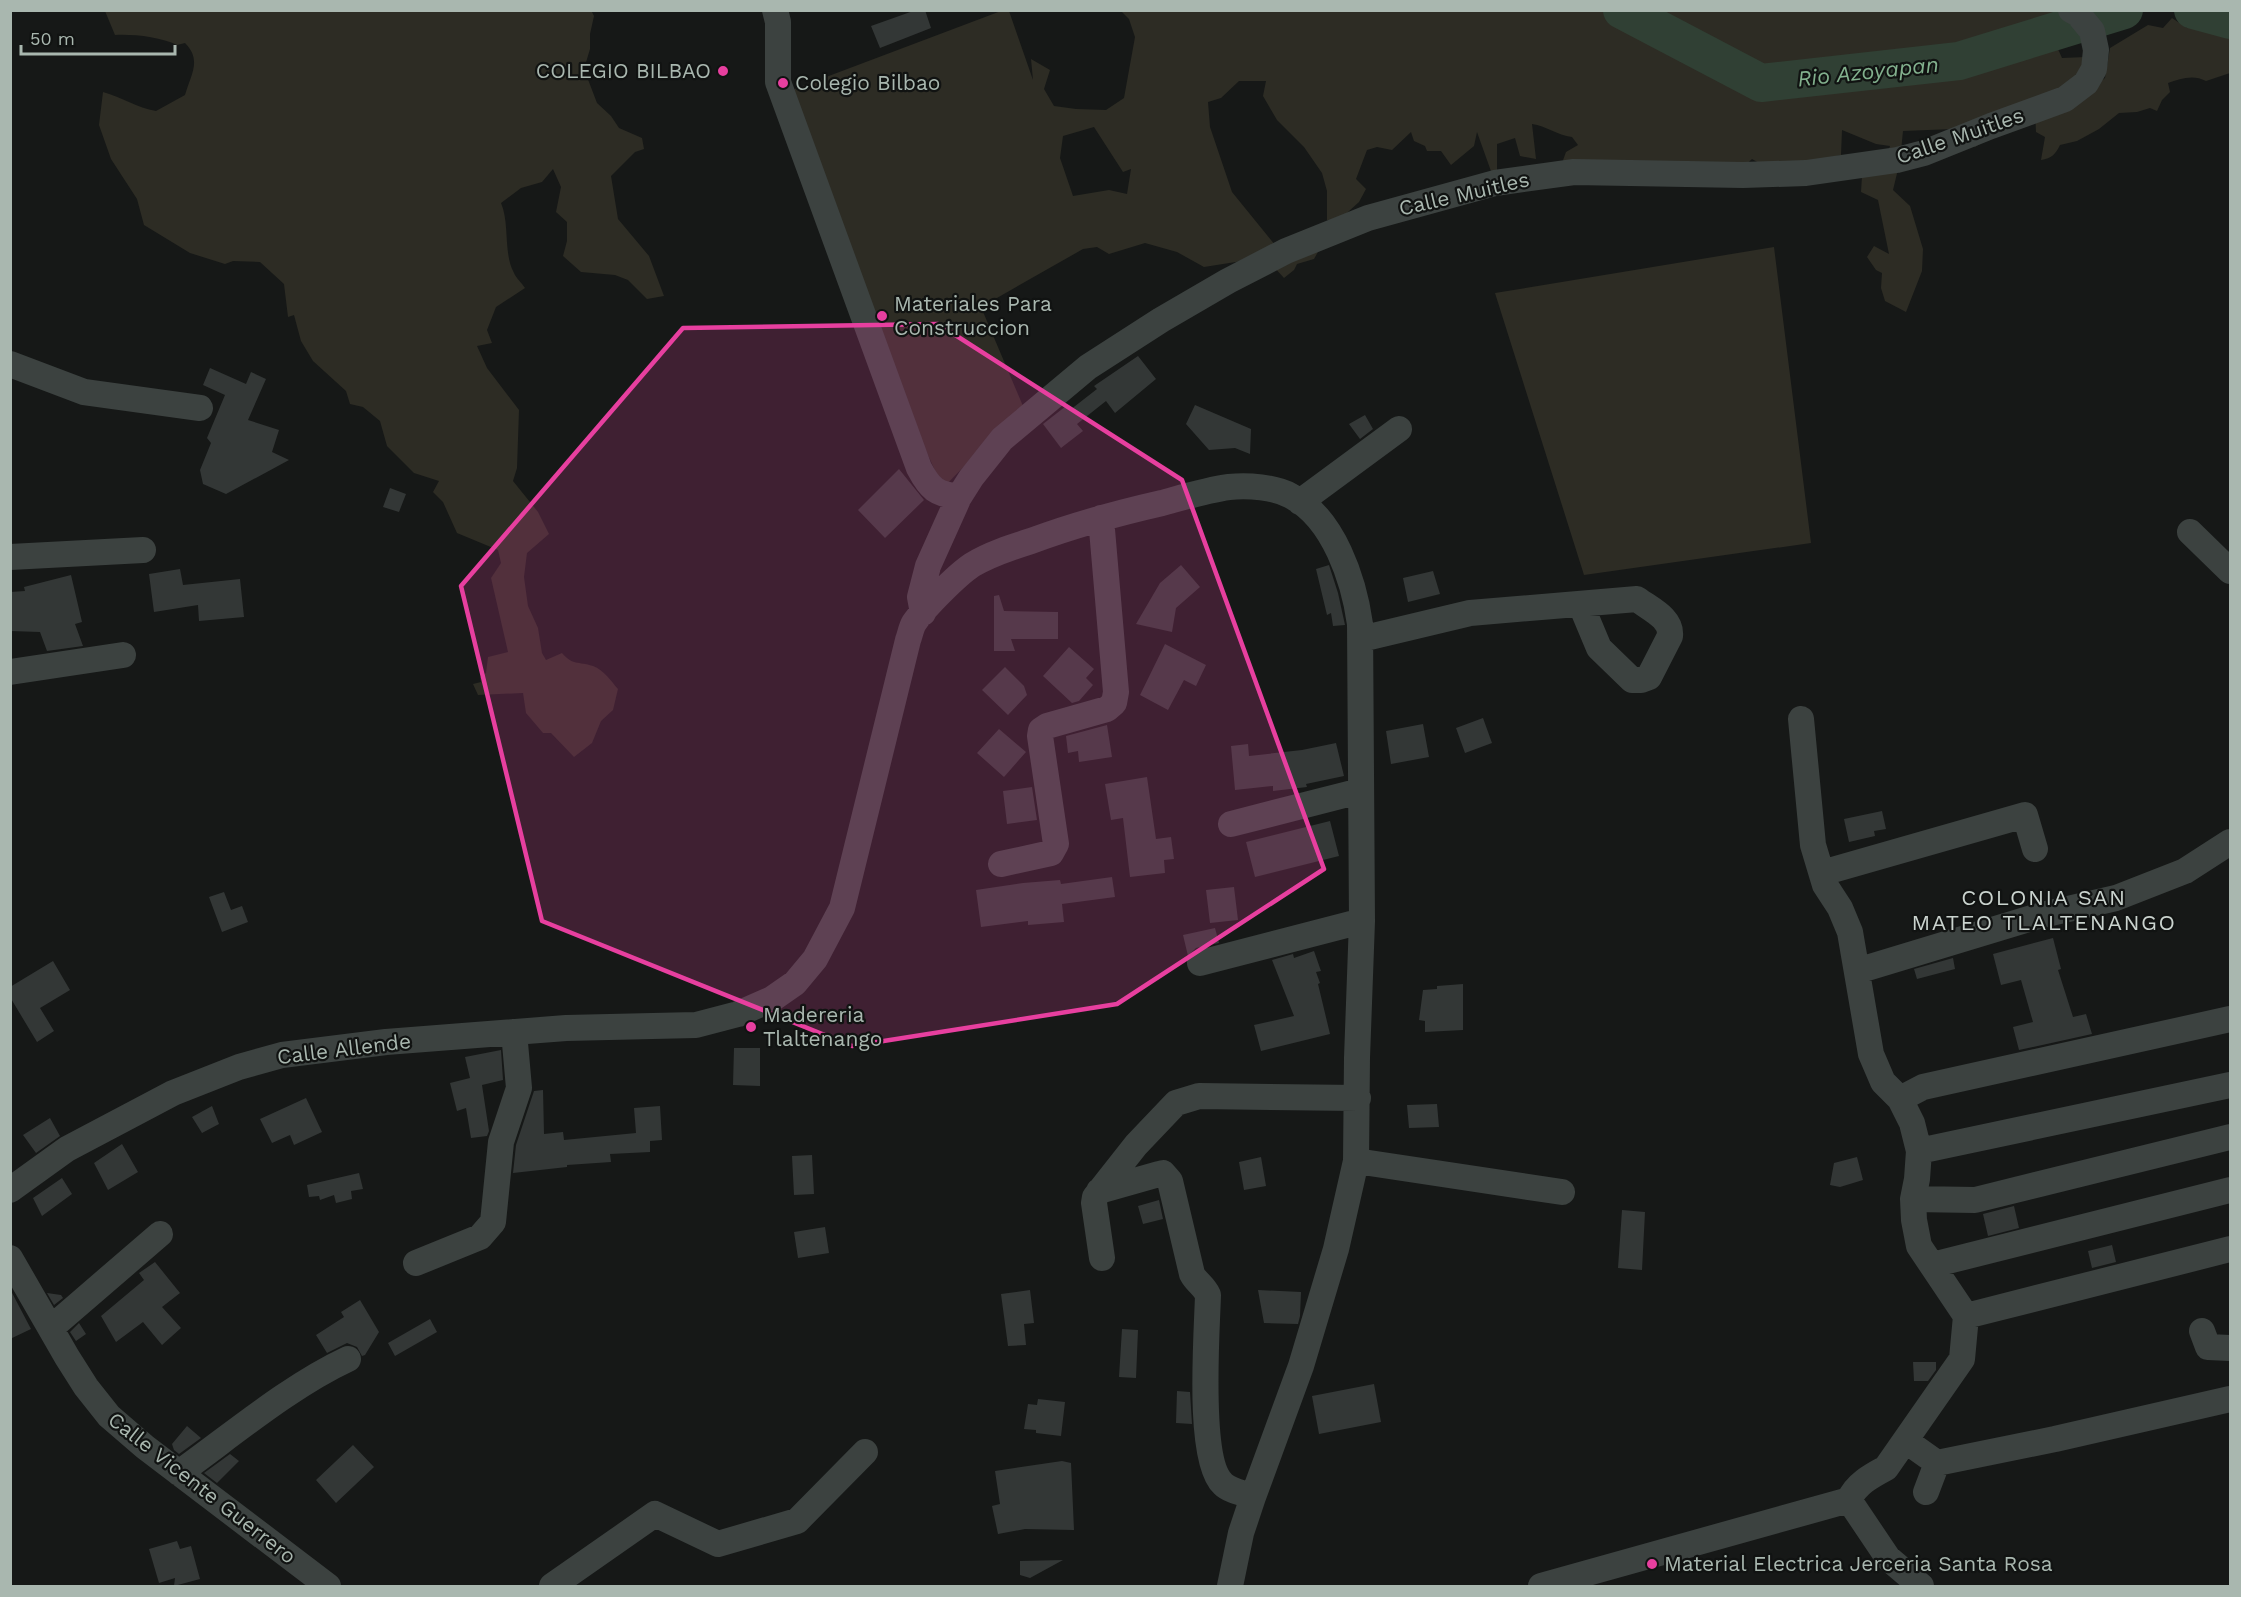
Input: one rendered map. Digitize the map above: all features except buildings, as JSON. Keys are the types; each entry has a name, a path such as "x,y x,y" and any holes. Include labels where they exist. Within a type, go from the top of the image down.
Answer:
{"street":[{"path":"775,10 778,22 778,82 919,468 926,481 940,494 959,497"},
{"name":"Calle Muitles","path":"923,613 921,590 928,566 959,497 1002,439 1088,367 1228,280 1286,251 1368,218 1495,183 1574,172 1732,175 1806,173 1897,160 1924,153 2065,99 2086,83 2094,69 2096,50 2092,31 2074,12"},
{"path":"10,364 84,392 200,408"},
{"path":"1230,1587 1253,1497 1301,1366 1336,1248 1356,1161 1362,921 1361,639 1357,603 1348,570 1330,535 1300,502 1399,429"},
{"name":"Calle Allende","path":"10,1190 67,1149 173,1093 239,1067 282,1055 386,1042 566,1028 696,1025 710,1023 760,1006 795,983 814,959 842,908 908,640 914,624 951,583 975,564 1019,545 1101,518 1230,487 1270,489 1291,495 1300,502"},
{"path":"1001,864 1051,853 1055,849 1041,730 1047,726 1107,709 1114,703 1116,692 1101,518"},
{"path":"2190,532 2230,571"},
{"path":"10,556 143,550"},
{"path":"1361,639 1470,613 1581,605"},
{"path":"10,672 123,655"},
{"path":"1541,1587 1849,1500 1854,1489 1886,1468 1962,1359 1966,1316 1919,1246 1913,1199 1917,1179 1918,1151 1912,1123 1900,1099 1883,1082 1871,1054 1850,932 1840,908 1825,885 1812,845 1801,719"},
{"path":"1231,824 1360,791"},
{"path":"1822,873 2025,815 2035,849"},
{"path":"1857,971 2042,915 2116,898 2186,871 2230,842"},
{"path":"1200,963 1362,921"},
{"path":"1900,1099 1923,1088 2230,1019"},
{"path":"416,1263 480,1237 494,1222 501,1142 519,1088 514,1032"},
{"path":"1918,1151 2230,1085"},
{"path":"1102,1258 1094,1203 1099,1191 1136,1145 1176,1103 1199,1096 1358,1098"},
{"path":"1913,1199 1975,1200 2230,1137"},
{"path":"1356,1161 1562,1192"},
{"path":"1099,1191 1163,1173 1170,1181 1192,1274 1208,1294 1206,1427 1211,1463 1224,1486 1253,1497"},
{"path":"1932,1265 2230,1190"},
{"path":"51,1328 160,1234"},
{"path":"1966,1316 2230,1249"},
{"name":"Calle Vicente Guerrero","path":"10,1258 86,1387 109,1416 145,1448 328,1587"},
{"path":"2202,1331 2208,1347 2230,1348"},
{"path":"179,1473 286,1396 329,1368 348,1359"},
{"path":"1906,1441 1937,1462 2055,1439 2230,1399"},
{"path":"552,1587 655,1514 718,1544 797,1521 865,1452"},
{"path":"1926,1492 1937,1462"},
{"path":"1849,1500 1888,1558 1921,1587"},
{"path":"1888,1558 1891,1587"}],"highlighted area":[{"path":"938,324 1182,480 1324,869 1117,1004 852,1046 542,921 461,586 683,328"}],"shaded area":[{"path":"591,10 594,16 590,34 590,49 584,69 597,103 611,116 619,128 642,138 644,149 635,152 611,176 618,219 649,256 664,296 647,299 628,280 615,275 581,272 563,256 567,241 567,222 556,212 561,187 553,169 542,182 521,188 501,203 511,265 525,288 496,307 487,330 492,343 477,346 487,368 519,410 517,468 513,481 538,512 549,534 527,553 524,577 528,606 538,628 542,653 546,660 562,653 573,662 597,668 618,689 613,710 601,721 592,743 574,757 551,733 543,733 526,713 523,693 478,695 473,684 481,682 480,677 486,673 488,657 508,652 491,578 501,563 498,550 457,533 443,502 433,492 439,481 414,473 387,446 380,421 363,407 350,404 346,391 313,361 301,341 294,315 288,317 284,284 260,262 233,261 225,264 190,253 144,225 137,199 111,159 99,125 103,92 156,111 185,95 194,68 193,55 185,43 177,45 147,37 115,35 105,11"},
{"path":"2079,10 2069,34 2057,47 2062,58 2086,57 2086,93 2105,78 2110,48 2148,25 2163,28 2172,18 2187,28 2185,12 2172,11 2230,11 2230,73 2206,81 2191,78 2168,83 2170,92 2162,100 2157,111 2150,108 2137,112 2119,113 2099,129 2077,141 2060,145 2053,156 2041,160 2045,137 2036,132 2035,110 1975,147 1953,129 1903,131 1900,161 1893,190 1910,206 1923,249 1922,271 1906,312 1885,301 1881,288 1882,273 1876,270 1867,257 1874,246 1889,254 1878,200 1861,192 1862,176 1882,171 1890,146 1876,144 1842,130 1841,155 1773,171 1752,159 1736,174 1640,182 1631,186 1633,175 1562,163 1566,152 1578,145 1572,137 1537,125 1532,124 1536,159 1520,156 1515,138 1497,144 1497,173 1492,174 1477,132 1474,146 1451,165 1441,151 1427,151 1425,146 1414,141 1411,132 1392,150 1377,147 1367,150 1356,179 1366,189 1359,202 1337,222 1327,220 1327,191 1322,173 1304,147 1277,120 1263,96 1266,81 1239,81 1221,98 1208,102 1210,127 1232,192 1275,245 1324,241 1314,259 1297,264 1294,270 1284,278 1273,266 1242,261 1204,267 1177,252 1145,243 1109,254 1097,247 1083,249 981,307 1023,406 943,488 884,359 789,91 1001,11 1009,11 1033,80 1031,59 1050,70 1044,89 1054,106 1106,110 1124,98 1135,37 1129,19 1121,11","holes":["1094,127 1123,172 1131,169 1127,194 1109,190 1073,196 1060,158 1063,136"]},
{"path":"1774,247 1811,543 1584,575 1495,293"}],"waterway":[{"name":"Rio Azoyapan","path":"1622,10 1761,83 1959,61 2124,10"},
{"name":"Rio Azoyapan","path":"2193,10 2230,20"}],"place":[{"name":"COLEGIO BILBAO","path":"723,71"},
{"name":"Colegio Bilbao","path":"783,83"},
{"name":"Materiales Para Construccion","path":"882,316"},
{"name":"Madereria Tlaltenango","path":"751,1027"},
{"name":"Material Electrica Jerceria Santa Rosa","path":"1652,1564"}],"district":[{"name":"COLONIA SAN MATEO TLALTENANGO","path":"2044,910"}]}
